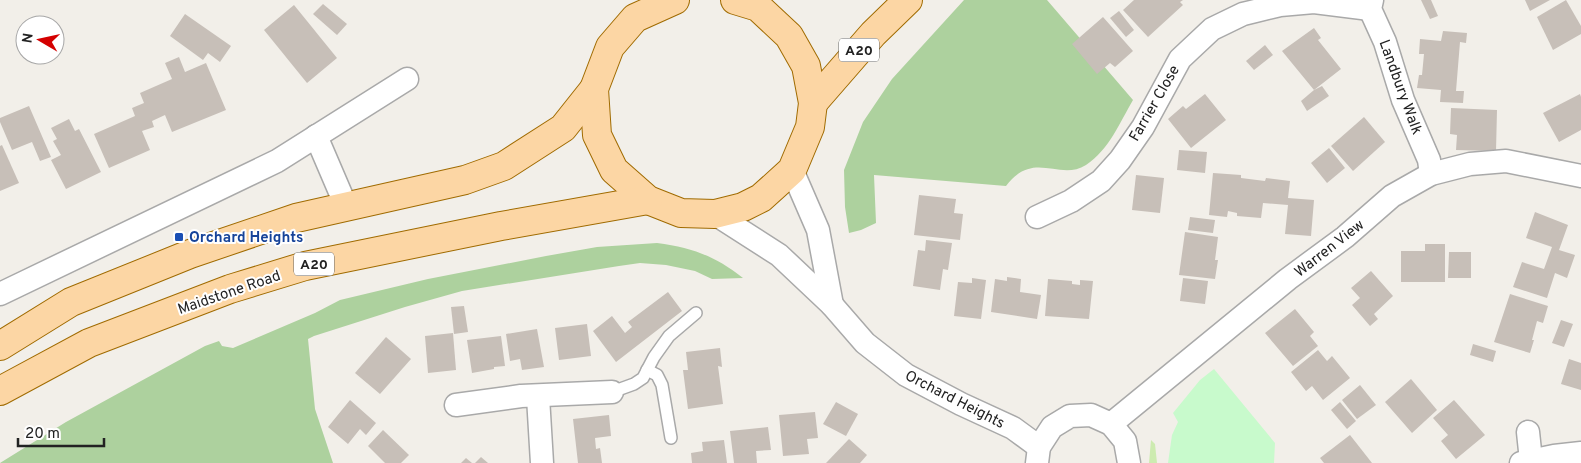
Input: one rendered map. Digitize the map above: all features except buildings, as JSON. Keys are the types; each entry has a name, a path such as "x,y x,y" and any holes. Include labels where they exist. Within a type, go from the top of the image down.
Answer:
{"main road":[{"path":"0,346 71,302 216,245 296,218 465,180 504,166 562,128 594,88 610,47 635,18 675,0"},
{"name":"A20","path":"813,103 874,34 908,0"},
{"path":"594,88 597,135 614,170 648,200 681,213 715,214 744,207 761,198 792,170 810,127 813,103 806,66 789,36 755,2"},
{"name":"Maidstone Road","path":"0,391 90,343 230,289 306,266 500,226 648,200"}],"street":[{"name":"Farrier Close","path":"1037,217 1071,201 1101,181 1120,160 1143,126 1180,59 1212,29 1243,14 1280,5 1314,2 1371,5"},
{"name":"Landbury Walk","path":"1371,5 1404,100 1429,160 1431,174"},
{"path":"0,294 277,161 407,79"},
{"path":"316,136 346,206"},
{"name":"Warren View","path":"1111,424 1280,285 1346,237 1392,196 1431,174 1470,164 1506,162 1581,176"},
{"path":"792,170 818,230 832,305"},
{"name":"Orchard Heights","path":"715,214 779,255 832,305 865,343 906,375 961,404 1013,428 1038,455"},
{"path":"456,405 521,396 538,397 612,392"},
{"path":"538,397 542,463"},
{"path":"1038,455 1052,427 1070,416 1091,415 1111,424 1125,441 1129,463"},
{"path":"1528,432 1530,451 1527,461 1581,453"}],"lane":[{"path":"612,392 634,384 643,378 654,357 669,336 696,313"},
{"path":"647,370 657,375 662,385 671,438"}],"green space":[{"path":"964,0 1047,0 1133,100 1108,144 1094,159 1076,169 1036,168 1027,170 1016,175 1006,186 874,175 876,223 849,233 845,207 844,170 863,122 892,79"},
{"path":"657,243 682,247 703,254 733,270 743,278 712,279 695,271 666,265 640,263 462,291 405,307 308,339 315,409 333,463 0,463 66,422 205,346 219,341 222,346 233,348 315,313 340,300 428,279 546,256 597,247"},
{"path":"1214,369 1275,443 1274,463 1168,463 1172,435 1178,422 1173,413 1200,380"},
{"path":"1151,440 1155,444 1157,463 1149,463"}],"place":[{"name":"Orchard Heights","path":"179,237"}]}
